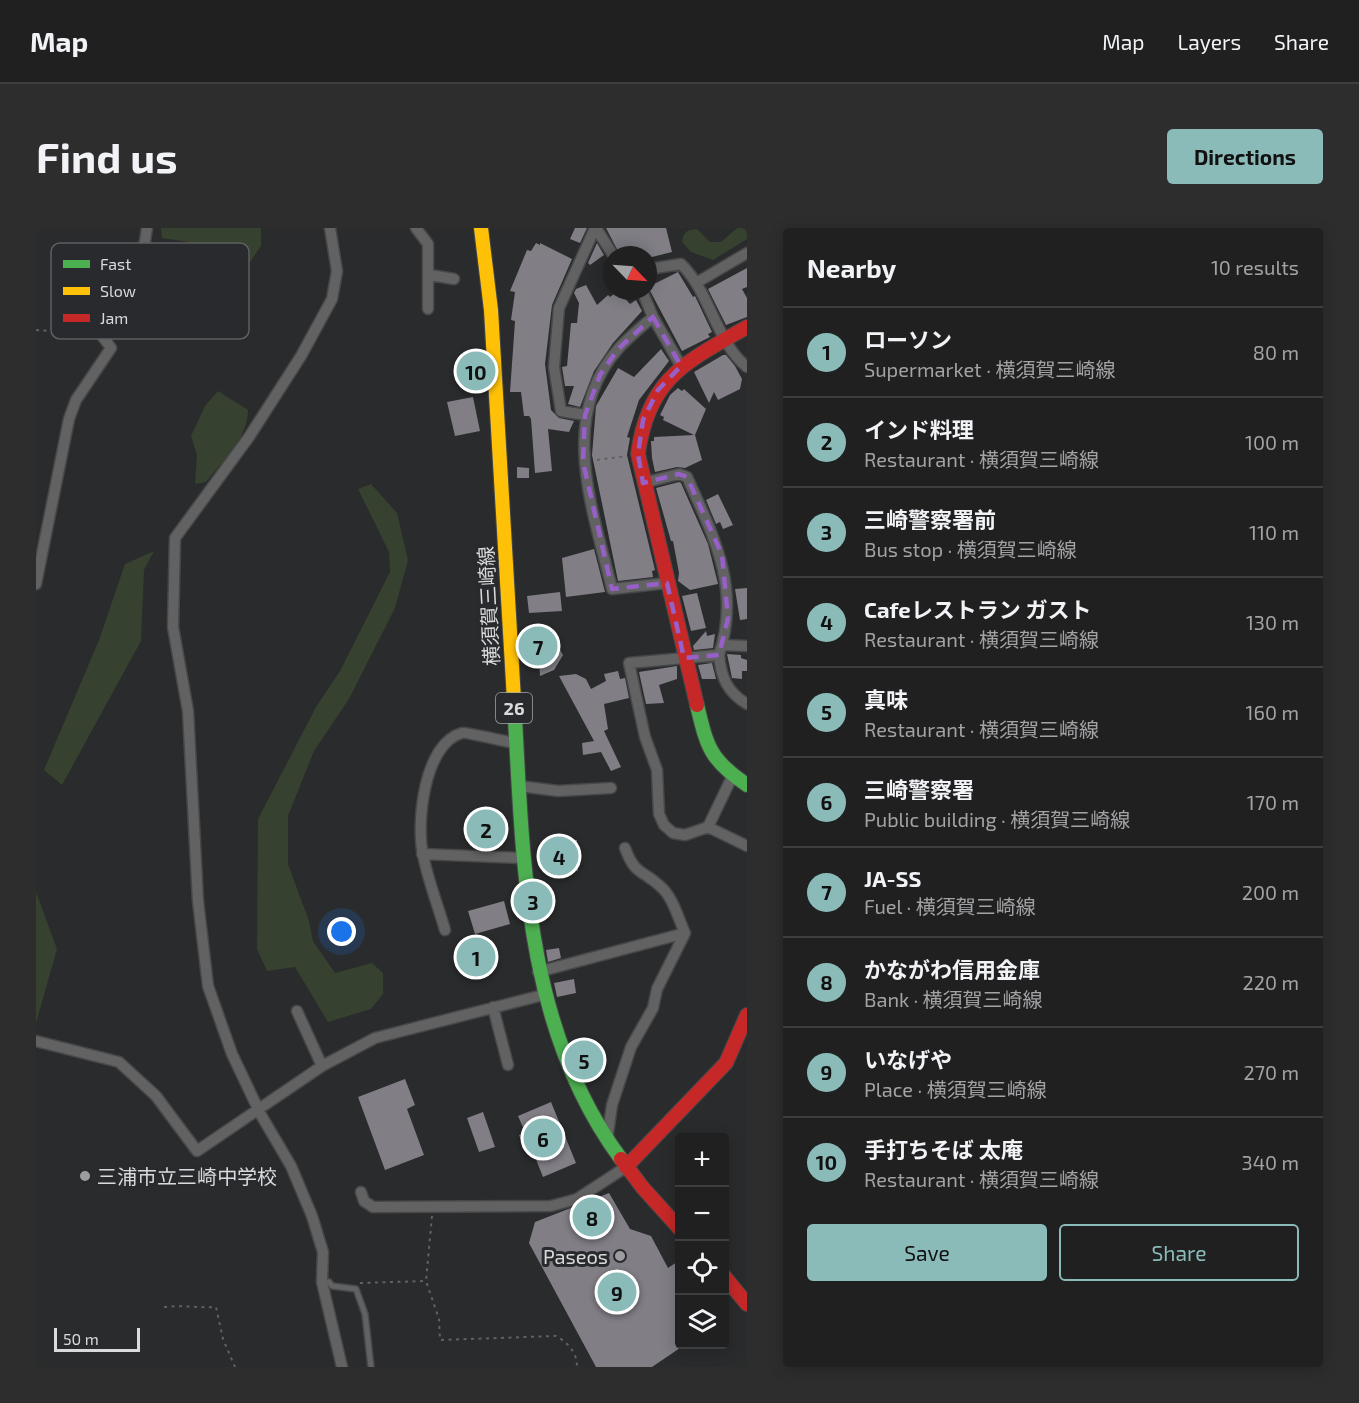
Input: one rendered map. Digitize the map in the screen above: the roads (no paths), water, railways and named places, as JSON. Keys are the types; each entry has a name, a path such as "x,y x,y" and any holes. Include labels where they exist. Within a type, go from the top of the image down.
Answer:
{"main road":[{"name":"横須賀三崎線","path":"481,228 491,310 522,858 527,912 538,972 543,994 575,1079 607,1140 654,1204 675,1225"},
{"path":"747,327 681,366 663,383 649,404 641,428 638,454 705,740 718,763 732,777 747,786"},
{"path":"626,1167 726,1063 747,1015"},
{"path":"729,1282 747,1304"}],"street":[{"path":"145,243 147,228"},
{"path":"330,228 337,270 332,299 301,356 249,437 175,538 172,562 173,627 188,711 198,901 208,986 232,1054 258,1108 291,1166 312,1216 322,1252 342,1367"},
{"path":"416,228 429,244 428,309"},
{"path":"596,228 608,246"},
{"path":"585,414 561,411 554,367 560,308 596,228"},
{"path":"696,283 747,253"},
{"path":"657,268 681,264 696,283 726,339 747,367"},
{"path":"430,275 454,279"},
{"path":"646,300 681,366"},
{"path":"653,317 618,349 594,387 585,414 584,462 612,589 667,583"},
{"path":"36,584 41,569 69,419 76,400 111,348 104,339"},
{"path":"644,483 679,474 687,477 722,555 728,618 721,650 725,684 732,693 747,704"},
{"path":"747,646 684,658 629,663 645,737 657,770 659,814 664,825 673,833 685,835 708,827 747,846"},
{"path":"445,930 422,854 420,820 432,761 444,742 464,732 516,743"},
{"path":"708,827 732,777"},
{"path":"519,786 558,791 611,788"},
{"path":"625,848 632,866 661,886 685,933"},
{"path":"422,854 522,858"},
{"path":"538,972 685,933"},
{"path":"607,1140 612,1105 631,1047 653,1008 657,988 685,933"},
{"path":"36,1041 119,1062 156,1096 197,1151 322,1066 375,1038 543,994"},
{"path":"493,1007 508,1065"},
{"path":"297,1011 322,1066"},
{"path":"361,1192 368,1206 373,1207 433,1208 563,1204 592,1191 626,1167"}],"lane":[{"path":"326,1282 332,1286 356,1288 365,1314 371,1367"}],"place":[{"name":"手打ちそば 太庵","path":"476,371"},
{"name":"JA-SS","path":"538,646"},
{"name":"インド料理","path":"486,829"},
{"name":"Cafeレストラン ガスト","path":"559,856"},
{"name":"三崎警察署前","path":"533,901"},
{"name":"ローソン","path":"476,957"},
{"name":"真味","path":"584,1060"},
{"name":"三崎警察署","path":"543,1138"},
{"name":"三浦市立三崎中学校","path":"85,1176"},
{"name":"かながわ信用金庫","path":"592,1217"},
{"name":"Paseos","path":"620,1256"},
{"name":"いなげや","path":"617,1292"}]}
